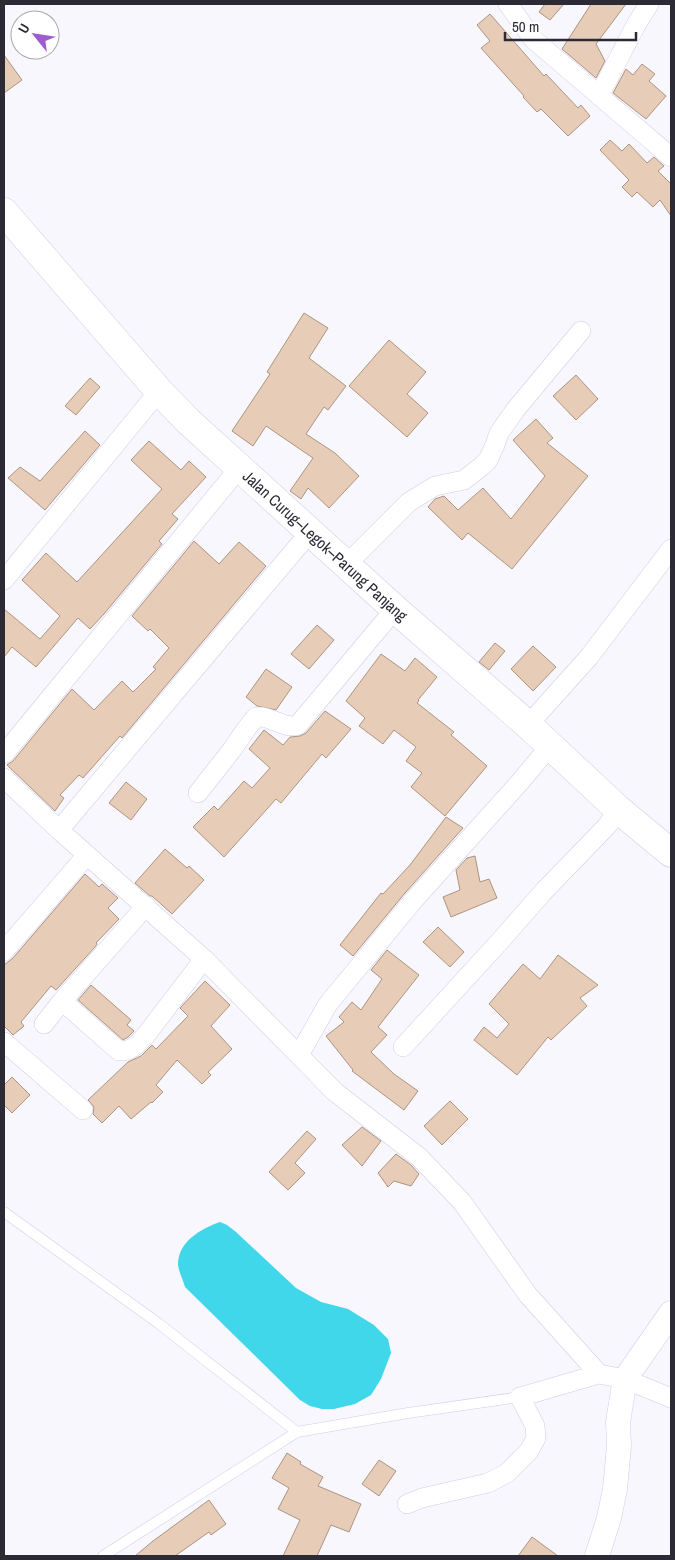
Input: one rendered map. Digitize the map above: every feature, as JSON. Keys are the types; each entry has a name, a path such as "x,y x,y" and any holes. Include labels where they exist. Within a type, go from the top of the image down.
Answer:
{"main road":[{"name":"Jalan Curug–Legok–Parung Panjang","path":"4,212 159,391 188,421 395,609 528,725 619,810 671,854"}],"street":[{"path":"508,4 533,40 671,157"},
{"path":"599,96 649,4"},
{"path":"347,564 409,502 435,486 464,480 482,466 488,460 500,433 516,409 581,331"},
{"path":"4,580 159,391"},
{"path":"4,754 240,467"},
{"path":"59,830 310,532"},
{"path":"528,725 589,657 671,548"},
{"path":"198,793 232,751 246,728 256,717 268,718 293,726 298,725 395,609"},
{"path":"299,1055 328,1004 413,902 550,746"},
{"path":"4,778 59,830 204,959 334,1092 419,1157 462,1202 528,1295 599,1374"},
{"path":"404,1047 544,891 606,827 619,810"},
{"path":"4,951 87,855"},
{"path":"44,1024 146,906"},
{"path":"62,1001 119,1051 125,1052 135,1046 146,1035 204,959"},
{"path":"4,1042 83,1110"},
{"path":"597,1556 609,1518 615,1489 619,1446 618,1422 625,1379 671,1313"},
{"path":"407,1504 422,1498 488,1483 507,1473 529,1451 536,1438 535,1426 520,1397 599,1374 625,1379 671,1398"}],"lane":[{"path":"4,1212 158,1323 298,1432"},
{"path":"103,1556 298,1432 408,1413 520,1397"}],"water":[{"path":"220,1222 236,1232 296,1288 321,1302 348,1309 374,1325 388,1339 391,1353 381,1379 371,1395 355,1404 334,1409 310,1406 300,1400 185,1287 178,1265 182,1249 198,1232"}],"building":[{"path":"545,4 564,4 550,20 539,12"},
{"path":"591,4 626,4 596,44 605,61 596,78 562,49"},
{"path":"490,14 544,76 546,74 578,108 581,105 590,116 568,136 541,109 537,112 481,48 490,41 477,25"},
{"path":"4,55 22,80 4,93"},
{"path":"642,64 655,74 649,81 666,96 646,119 613,93 626,69 633,75"},
{"path":"610,140 622,151 629,144 647,163 654,157 664,166 658,171 671,184 671,216 660,200 653,207 637,192 632,197 622,187 629,180 600,150"},
{"path":"304,313 328,328 309,358 346,386 328,410 324,407 306,434 335,453 359,476 329,508 308,488 301,499 290,491 313,458 266,426 253,446 232,431 270,374 267,372"},
{"path":"389,340 426,372 407,394 428,413 407,437 349,386"},
{"path":"576,375 598,399 576,420 553,396"},
{"path":"90,378 100,387 76,415 65,406"},
{"path":"536,419 553,438 547,443 588,476 512,569 468,533 462,540 428,507 435,499 444,496 458,510 483,488 511,519 545,476 513,440"},
{"path":"85,431 100,445 45,510 8,478 20,467 40,481"},
{"path":"149,441 181,470 189,461 206,477 172,514 178,519 159,541 162,544 90,629 78,618 36,667 12,647 4,657 4,609 40,639 60,616 22,580 46,553 77,582 162,489 131,460"},
{"path":"194,541 219,564 239,542 266,566 122,738 120,736 83,778 79,775 60,795 64,798 55,811 7,765 13,761 72,689 94,710 122,681 133,692 156,669 153,667 169,648 150,629 148,631 132,616"},
{"path":"317,625 334,640 309,669 291,654"},
{"path":"495,643 505,651 489,670 479,662"},
{"path":"533,646 556,667 533,691 511,669"},
{"path":"381,654 405,671 415,658 437,677 417,703 454,732 451,735 487,766 445,816 411,787 422,773 406,761 416,747 394,730 383,744 359,726 365,718 346,701"},
{"path":"266,669 292,687 276,710 257,706 246,697"},
{"path":"325,711 351,729 326,758 322,754 281,803 276,799 224,857 193,827 214,806 218,810 244,781 252,788 270,768 249,749 264,730 283,745 290,737 306,733"},
{"path":"126,782 147,799 131,820 109,803"},
{"path":"446,817 463,828 405,893 353,956 340,945 381,893 383,894 410,865"},
{"path":"165,849 187,868 189,866 204,880 172,914 135,883"},
{"path":"475,856 480,882 489,879 497,898 451,917 443,897 460,890 456,870 467,858"},
{"path":"85,874 99,887 102,884 118,898 108,908 119,919 56,990 51,986 21,1022 24,1026 13,1035 4,1026 4,965 13,958"},
{"path":"438,927 464,952 450,967 423,942"},
{"path":"387,950 419,975 378,1027 387,1035 371,1052 394,1074 418,1091 404,1110 352,1071 326,1036 344,1022 339,1017 352,1002 361,1010 382,979 371,970"},
{"path":"558,955 598,985 580,998 587,1006 551,1040 548,1037 517,1075 474,1040 484,1027 497,1038 509,1024 489,1004 523,964 540,979"},
{"path":"205,981 230,1005 211,1026 232,1049 208,1072 211,1075 202,1084 177,1060 156,1085 163,1092 152,1103 131,1119 119,1106 102,1123 93,1114 94,1107 88,1100 128,1062 141,1056 152,1045 156,1049 188,1016 180,1008"},
{"path":"91,985 131,1020 127,1025 134,1031 128,1037 123,1040 78,1000"},
{"path":"12,1077 30,1095 12,1113 4,1105 4,1085"},
{"path":"450,1101 468,1119 442,1145 424,1126"},
{"path":"362,1127 381,1141 362,1166 342,1145"},
{"path":"307,1131 316,1139 295,1163 305,1173 288,1190 269,1172"},
{"path":"396,1154 411,1165 419,1174 411,1186 394,1181 388,1187 378,1173"},
{"path":"287,1453 301,1462 300,1464 323,1477 318,1486 361,1504 349,1532 331,1525 317,1556 283,1556 300,1520 278,1509 289,1488 272,1478"},
{"path":"379,1460 396,1471 379,1496 362,1484"},
{"path":"209,1500 226,1524 211,1535 209,1532 175,1556 135,1556 153,1541"},
{"path":"532,1537 558,1556 518,1556"}]}
